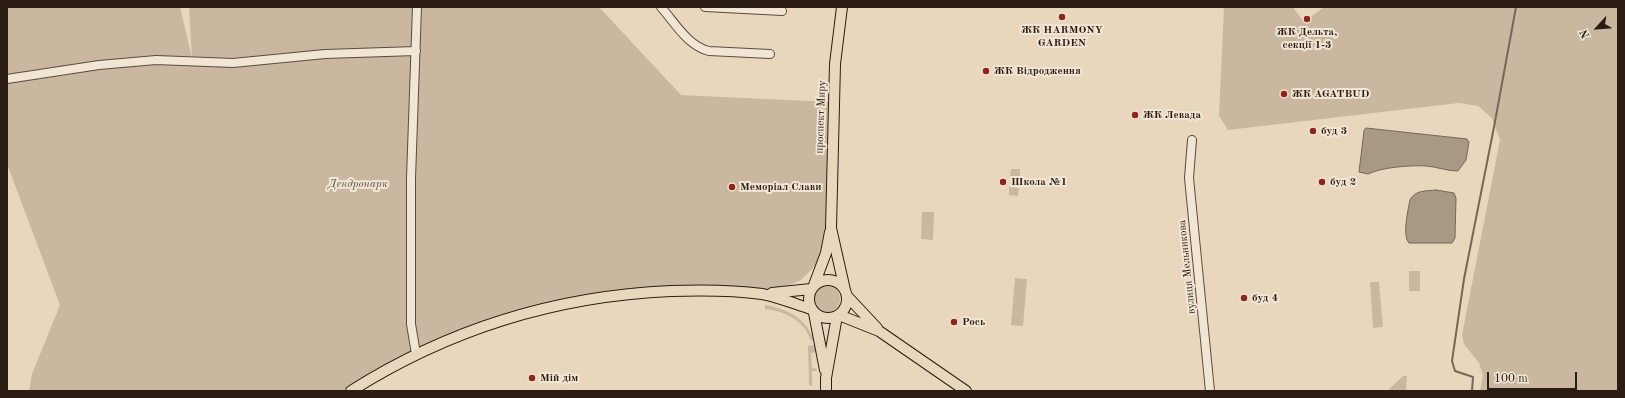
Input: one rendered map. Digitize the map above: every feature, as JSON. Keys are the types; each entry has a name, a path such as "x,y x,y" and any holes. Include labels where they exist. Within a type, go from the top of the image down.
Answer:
{"main road":[{"name":"проспект Миру","path":"813,287 826,253 831,228 835,64 842,7"},
{"name":"проспект Миру","path":"831,228 846,293"},
{"path":"762,294 813,287 822,281 831,280 839,284 879,331"},
{"path":"813,287 808,297 820,341 826,378 826,391"},
{"path":"351,391 372,377 416,354 488,324 518,314 570,303 621,294 699,290 762,294 780,298 825,318 838,315 845,308 846,293"},
{"path":"838,315 879,331 966,391"},
{"path":"826,378 838,315"}],"street":[{"path":"416,354 411,324 411,178 417,7"},
{"path":"661,7 670,7"},
{"path":"661,7 693,44 701,49 709,51 770,54"},
{"path":"705,7 782,11"},
{"path":"7,79 99,65 156,60 233,63 325,54 416,51"},
{"name":"вулиця Мельникова","path":"1192,140 1189,178 1210,391"}],"green space":[{"name":"Дендропарк","path":"7,7 180,7 192,58 189,7 599,7 681,95 831,102 828,227 823,252 813,268 801,280 779,289 762,291 699,288 518,311 371,375 345,391 29,391 32,374 60,305 7,164"},
{"path":"1224,7 1293,7 1304,22 1324,7 1618,7 1618,391 1480,391 1483,375 1479,363 1464,344 1462,335 1500,140 1492,118 1478,106 1459,103 1228,130 1219,116"},
{"path":"1011,169 1020,169 1020,178 1010,177"},
{"path":"1009,187 1019,188 1018,196 1009,195"},
{"path":"922,212 934,212 933,240 921,239"},
{"path":"1409,271 1420,271 1420,291 1409,291"},
{"path":"1015,278 1027,279 1023,326 1011,325"},
{"path":"1370,282 1379,282 1383,327 1373,328"},
{"path":"827,286 836,290 840,299 836,308 827,312 818,308 814,299 818,290"},
{"path":"765,305 781,309 801,320 814,340 811,341 804,328 793,318 780,312 765,309"},
{"path":"816,345 817,352 811,353 812,368 817,369 817,371 812,371 812,386 809,385 808,346"},
{"path":"1403,376 1407,376 1406,391 1387,391"}],"shaded area":[{"path":"1366,128 1467,139 1469,142 1466,160 1458,171 1421,166 1405,166 1389,168 1368,174 1359,172 1364,131"},
{"path":"1436,190 1454,193 1456,198 1455,238 1452,243 1409,243 1407,240 1406,229 1410,200 1415,194"}],"waterway":[{"path":"1472,391 1473,377 1455,371 1452,361 1464,279 1516,7"}],"place":[{"name":"ЖК HARMONY GARDEN","path":"1062,17"},
{"name":"ЖК Дельта, секції 1-3","path":"1307,19"},
{"name":"ЖК Відродження","path":"986,71"},
{"name":"ЖК AGATBUD","path":"1284,94"},
{"name":"ЖК Левада","path":"1135,115"},
{"name":"буд 3","path":"1313,131"},
{"name":"Школа №1","path":"1003,182"},
{"name":"буд 2","path":"1322,182"},
{"name":"Меморіал Слави","path":"732,187"},
{"name":"буд 4","path":"1244,298"},
{"name":"Рось","path":"954,322"},
{"name":"Мій дім","path":"532,378"}]}
